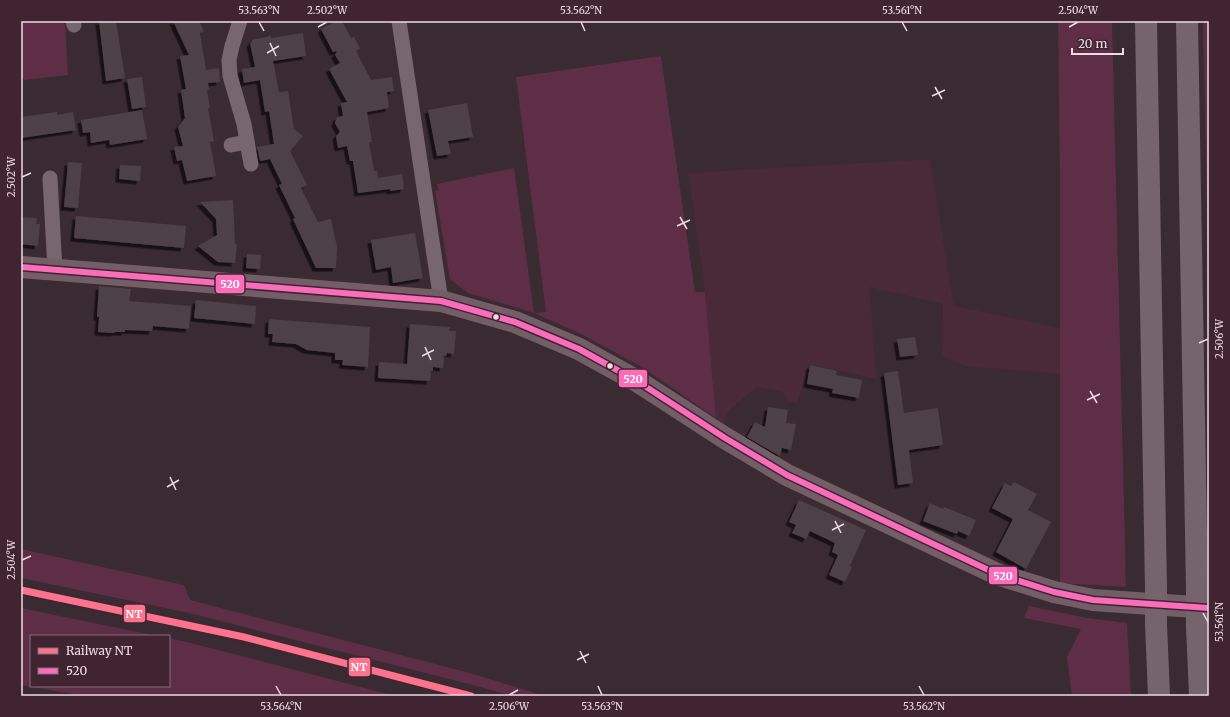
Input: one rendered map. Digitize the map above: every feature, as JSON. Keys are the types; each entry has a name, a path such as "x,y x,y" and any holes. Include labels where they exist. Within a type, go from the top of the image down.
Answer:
{"highway":[{"path":"1146,21 1156,624 1159,696"},
{"path":"1187,21 1197,626 1200,696"}],"street":[{"path":"240,21 229,60 230,76 244,124 251,164"},
{"path":"399,21 441,301"},
{"path":"231,145 247,142"},
{"path":"50,178 55,270"},
{"path":"21,268 441,301 515,322 579,349 637,382 725,438 787,475 997,574 1054,592 1093,600 1209,608"}],"shaded area":[{"path":"21,21 65,21 68,75 25,80 21,77"},
{"path":"1058,21 1112,21 1126,587 1060,583 1060,184"},
{"path":"1203,21 1209,21 1209,302"},
{"path":"661,56 695,292 705,292 716,418 640,366 581,334 534,313 546,312 516,77"},
{"path":"930,159 954,306 1060,328 1060,374 966,366 942,356 943,304 869,287 877,379 809,364 797,403 788,401 783,392 757,387 729,410 724,423 716,418 705,292 688,173"},
{"path":"514,168 534,313 468,293 450,279 435,191 439,190 437,184"},
{"path":"21,549 184,585 190,600 470,673 545,696 513,696 189,613 21,578"},
{"path":"1029,606 1087,618 1127,623 1131,696 1072,696 1067,657 1081,629 1024,618"},
{"path":"21,608 152,635 30,635 30,687 21,685"},
{"path":"170,638 395,696 84,696 32,687 170,687"}],"building":[{"path":"99,21 116,21 125,78 106,81"},
{"path":"173,21 199,21 204,31 200,33 206,70 219,68 220,82 208,83 209,89 207,90 210,108 208,108 214,141 210,142 216,176 187,181 182,160 177,161 174,147 183,146 178,127 185,118 181,90 186,89 180,56 189,55"},
{"path":"336,21 342,21 351,38 354,37 360,48 356,51 371,80 392,77 394,91 387,92 389,108 367,112 372,142 369,142 374,171 377,171 378,178 402,174 404,189 390,191 390,189 358,193 353,161 350,161 347,146 338,148 336,136 340,132 335,123 337,117 343,116 341,103 347,102 329,69 340,63 335,55 337,51 333,52 321,29"},
{"path":"303,33 306,56 273,61 279,92 288,91 294,129 303,136 290,151 307,185 301,188 318,222 331,219 337,247 336,268 316,268 293,219 295,218 279,185 282,184 270,159 260,161 257,147 274,144 269,111 265,112 260,80 244,83 242,69 255,67 250,43 252,40 271,36 271,38"},
{"path":"142,77 146,107 132,109 127,79"},
{"path":"467,103 473,137 448,141 451,154 437,156 428,110"},
{"path":"142,110 147,139 110,145 109,140 91,143 90,132 83,133 81,120"},
{"path":"57,112 57,115 73,112 76,130 21,138 21,117"},
{"path":"68,162 82,163 78,208 64,207"},
{"path":"120,165 141,166 140,181 119,179"},
{"path":"233,200 235,244 237,244 235,263 218,262 198,246 217,235 216,219 200,202"},
{"path":"76,216 186,226 184,248 74,238"},
{"path":"22,217 37,218 36,224 40,224 38,246 21,244"},
{"path":"415,233 423,278 393,283 391,267 376,270 371,240"},
{"path":"247,254 261,255 260,269 246,268"},
{"path":"99,286 131,289 129,301 191,306 189,329 153,326 152,331 125,330 125,332 114,333 98,332 99,317 97,317"},
{"path":"196,300 256,306 255,324 194,318"},
{"path":"269,319 370,327 368,367 342,365 343,360 335,360 335,353 307,350 296,344 272,342 273,334 268,334"},
{"path":"410,324 450,327 449,331 456,331 454,354 447,353 446,356 444,356 443,368 433,367 430,381 378,378 379,362 407,364"},
{"path":"915,337 918,355 900,357 897,339"},
{"path":"810,365 837,371 836,375 862,380 859,398 832,393 833,389 807,384"},
{"path":"898,371 904,413 938,408 943,445 909,450 913,483 898,485 884,373"},
{"path":"768,407 788,410 786,423 796,424 791,450 782,448 780,456 747,437 755,422 765,427"},
{"path":"1014,482 1037,494 1028,510 1051,522 1026,569 996,552 1013,519 992,508 1005,483 1011,486"},
{"path":"799,500 866,530 850,566 852,567 845,582 829,575 838,555 832,552 835,543 810,531 806,539 792,533 796,525 789,522"},
{"path":"930,503 976,520 969,536 958,531 957,534 923,521"}],"rail line":[{"name":"NT","path":"21,590 244,637 471,696"}],"transit line":[{"name":"520","path":"21,267 441,301 515,322 579,349 637,381 725,438 787,475 997,574 1054,592 1093,600 1209,608"}]}
